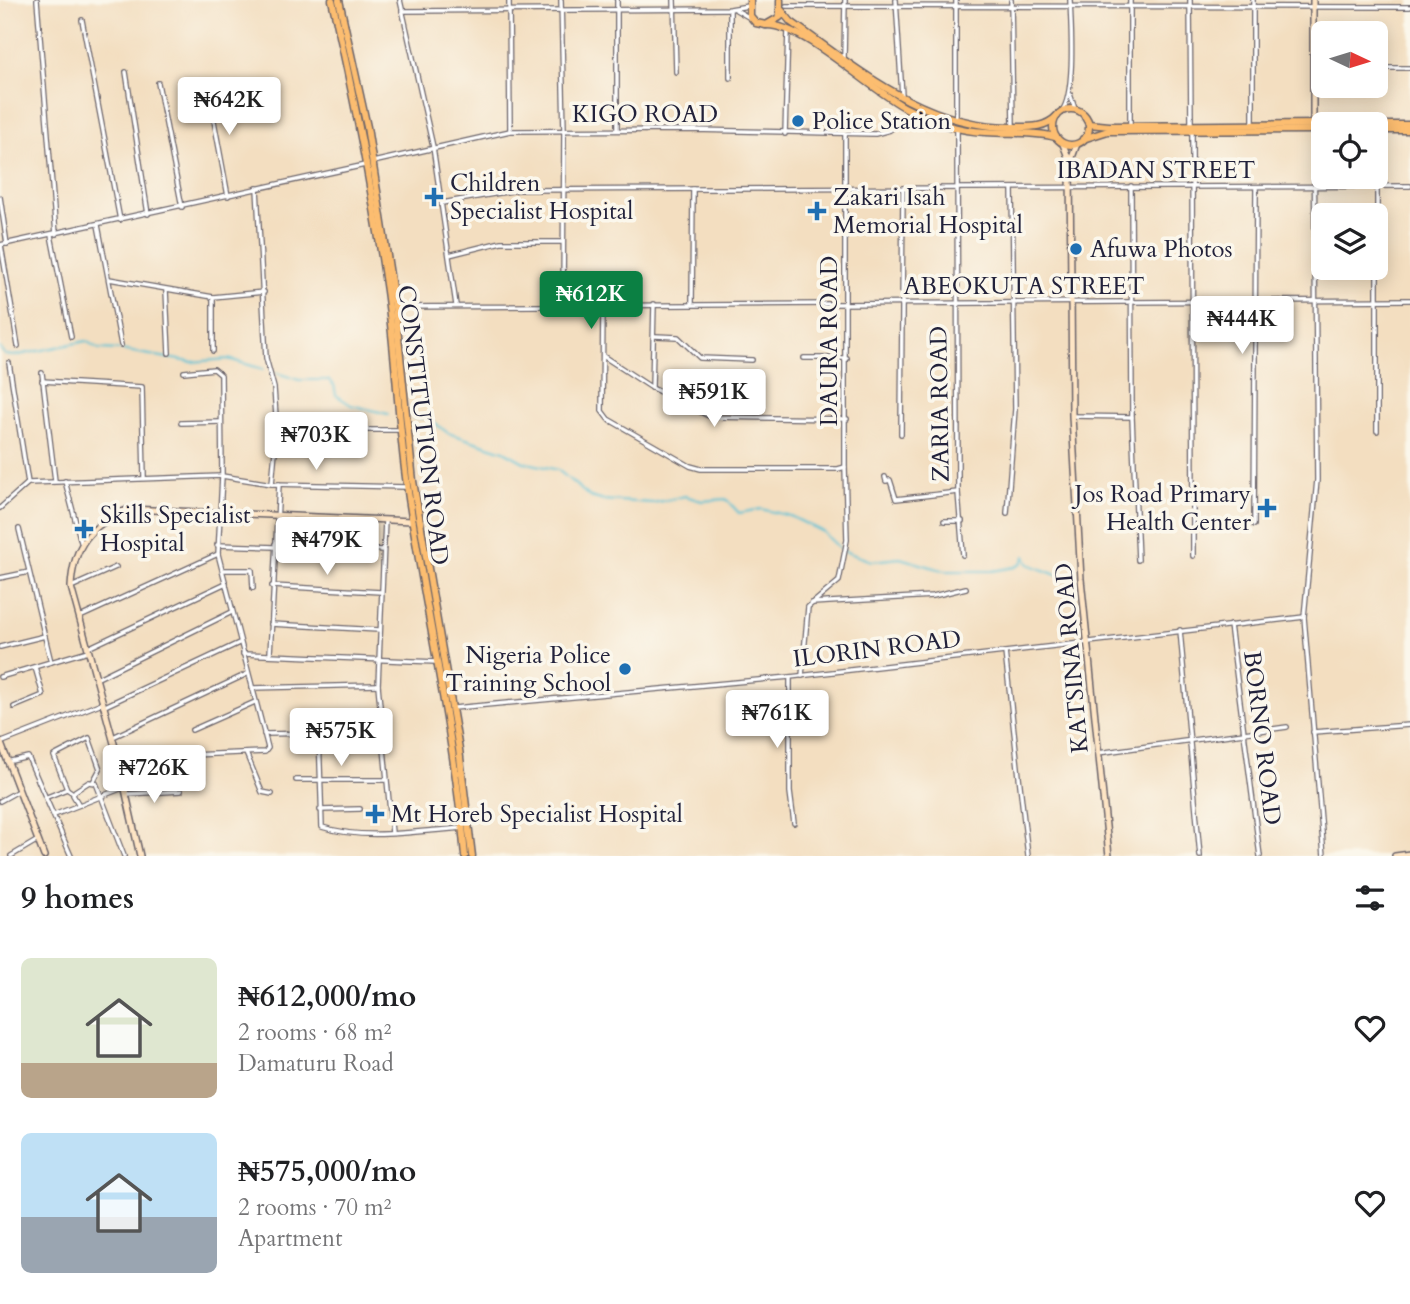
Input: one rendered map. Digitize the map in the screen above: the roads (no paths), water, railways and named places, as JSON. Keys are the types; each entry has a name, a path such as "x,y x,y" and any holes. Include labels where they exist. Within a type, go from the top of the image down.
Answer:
{"main road":[{"name":"CONSTITUTION ROAD","path":"332,0 370,163 465,856"},
{"name":"CONSTITUTION ROAD","path":"339,0 395,307 403,409"},
{"path":"780,0 791,22 902,99 956,124 1040,126 1071,110 1083,115 1094,125 1311,127"},
{"path":"748,2 752,20 788,28 913,112 984,132 1041,133 1055,137 1063,144 1108,131 1253,125 1311,127"},
{"path":"766,25 777,21 784,9"},
{"path":"1055,137 1053,126 1059,114"},
{"path":"1080,141 1088,132 1083,115"},
{"path":"1388,126 1410,127"},
{"path":"1388,129 1410,127"},
{"name":"CONSTITUTION ROAD","path":"405,420 402,430 413,521 453,708 471,856"}],"street":[{"path":"37,0 54,234 71,337"},
{"path":"400,0 433,147 456,305"},
{"path":"509,0 510,131"},
{"path":"561,0 564,131 563,304"},
{"path":"617,0 617,130"},
{"path":"674,0 676,72"},
{"path":"787,0 784,9 1253,6 1314,3 1410,7"},
{"path":"844,59 845,0"},
{"path":"896,0 902,99"},
{"name":"ZARIA ROAD","path":"956,0 958,492 963,555"},
{"path":"1012,0 1013,127"},
{"path":"1059,114 1066,106 1069,90 1070,0"},
{"path":"1130,0 1130,126"},
{"path":"1191,0 1194,187 1193,556"},
{"path":"1253,0 1253,125"},
{"path":"1368,0 1369,7"},
{"path":"402,11 732,9 748,2"},
{"path":"1314,3 1314,21"},
{"path":"732,9 752,20"},
{"path":"730,78 732,9"},
{"path":"82,20 120,220"},
{"path":"785,134 788,28"},
{"path":"1388,68 1410,68"},
{"path":"126,72 148,214"},
{"path":"158,83 182,207"},
{"path":"207,83 228,196"},
{"path":"1069,90 1073,104 1083,115"},
{"name":"KIGO ROAD","path":"0,245 182,207 510,131 845,134 890,130 913,112"},
{"name":"DAURA ROAD","path":"810,604 836,586 846,546 848,419 845,134"},
{"name":"KATSINA ROAD","path":"1070,163 1080,141"},
{"name":"KATSINA ROAD","path":"1063,144 1070,163 1072,416 1081,579 1109,856"},
{"name":"IBADAN STREET","path":"1388,185 1410,186"},
{"path":"1131,186 1132,417 1138,560"},
{"name":"IBADAN STREET","path":"442,203 502,191 1311,186"},
{"path":"1254,525 1256,187"},
{"path":"257,188 266,358 274,388 277,430 272,484"},
{"path":"901,434 903,188"},
{"path":"1007,513 1015,409 1012,188"},
{"path":"692,304 693,189"},
{"path":"1314,189 1317,481 1314,490 1310,573 1304,617 1324,856"},
{"path":"1377,189 1377,430"},
{"path":"0,197 7,244"},
{"path":"98,225 121,345"},
{"path":"449,255 501,242 563,242"},
{"path":"0,245 18,346"},
{"path":"109,279 213,297 264,292"},
{"path":"166,290 169,354"},
{"path":"213,297 213,351"},
{"name":"ABEOKUTA STREET","path":"395,307 1410,300"},
{"path":"652,388 654,304"},
{"path":"603,306 604,415 690,466 715,470 838,470 846,465"},
{"path":"655,336 678,337 686,341 701,358 708,360 752,360"},
{"path":"603,356 652,388 711,417 848,419"},
{"path":"804,358 847,358"},
{"path":"9,363 28,483"},
{"path":"118,758 267,751 218,554 218,512 222,477 219,371 184,372"},
{"path":"42,373 55,481"},
{"path":"43,381 142,387 144,477"},
{"path":"1072,416 1132,417"},
{"path":"181,423 221,422"},
{"path":"277,430 402,430"},
{"path":"0,508 28,483 55,481 222,477 272,484 408,487"},
{"path":"885,477 886,481 890,480 895,499 958,492"},
{"path":"65,481 81,542"},
{"path":"270,654 279,484"},
{"path":"140,856 118,758 71,587 72,572 81,542 93,528 129,509 413,521"},
{"path":"385,520 378,685 392,833"},
{"path":"944,521 962,521"},
{"path":"19,529 51,662"},
{"path":"217,545 383,550"},
{"path":"79,617 218,554"},
{"path":"71,587 116,567"},
{"path":"223,570 252,570 253,588"},
{"path":"0,578 29,572"},
{"path":"0,677 88,650 226,583"},
{"path":"272,586 381,592"},
{"path":"802,676 810,604 933,596 966,588"},
{"path":"96,679 232,612"},
{"name":"ILORIN ROAD","path":"453,708 802,676 1304,617"},
{"path":"271,624 379,630"},
{"name":"BORNO ROAD","path":"1230,625 1242,734 1260,856"},
{"path":"1180,630 1200,856"},
{"path":"0,647 45,636"},
{"path":"44,856 0,743 102,705 239,643"},
{"path":"1004,652 1028,856"},
{"path":"243,654 378,658 438,663"},
{"path":"14,707 43,695 35,667"},
{"path":"111,738 247,674"},
{"path":"790,677 790,792 794,822"},
{"path":"252,688 378,685"},
{"path":"192,730 256,702"},
{"path":"1313,732 1410,725"},
{"path":"1098,753 1287,727"},
{"path":"263,734 381,732"},
{"path":"319,733 320,823 325,828 392,833 463,828"},
{"path":"73,793 93,782 100,769 89,738 54,755 66,789 73,793 79,805"},
{"path":"246,753 262,792 272,794"},
{"path":"7,762 28,757 72,856"},
{"path":"296,780 385,780"},
{"path":"93,782 102,796 124,856"},
{"path":"47,797 66,789"},
{"path":"0,802 18,791"},
{"path":"54,815 102,796 126,791 181,791"},
{"path":"320,810 360,810"},
{"path":"11,856 38,840"},
{"path":"1395,856 1410,854"}],"waterway":[{"path":"0,348 5,355 14,356 86,341 99,349 191,362 228,359 263,369"},
{"path":"277,373 299,380 329,380 334,385 336,395 351,405 388,414"},
{"path":"413,418 428,418 448,433 504,451 524,462 558,470 590,497 601,500 653,503 685,496 702,501 726,499 739,513 761,509 790,516 823,532 841,550 871,561 900,558 945,571 992,571 1015,567 1021,564 1025,556 1028,564 1067,579"}],"place":[{"name":"Police Station","path":"798,121"},
{"name":"Children Specialist Hospital","path":"434,197"},
{"name":"Zakari Isah Memorial Hospital","path":"817,211"},
{"name":"Afuwa Photos","path":"1076,249"},
{"name":"Jos Road Primary Health Center","path":"1267,508"},
{"name":"Skills Specialist Hospital","path":"84,529"},
{"name":"Nigeria Police Training School","path":"625,669"},
{"name":"Mt Horeb Specialist Hospital","path":"375,814"}]}
